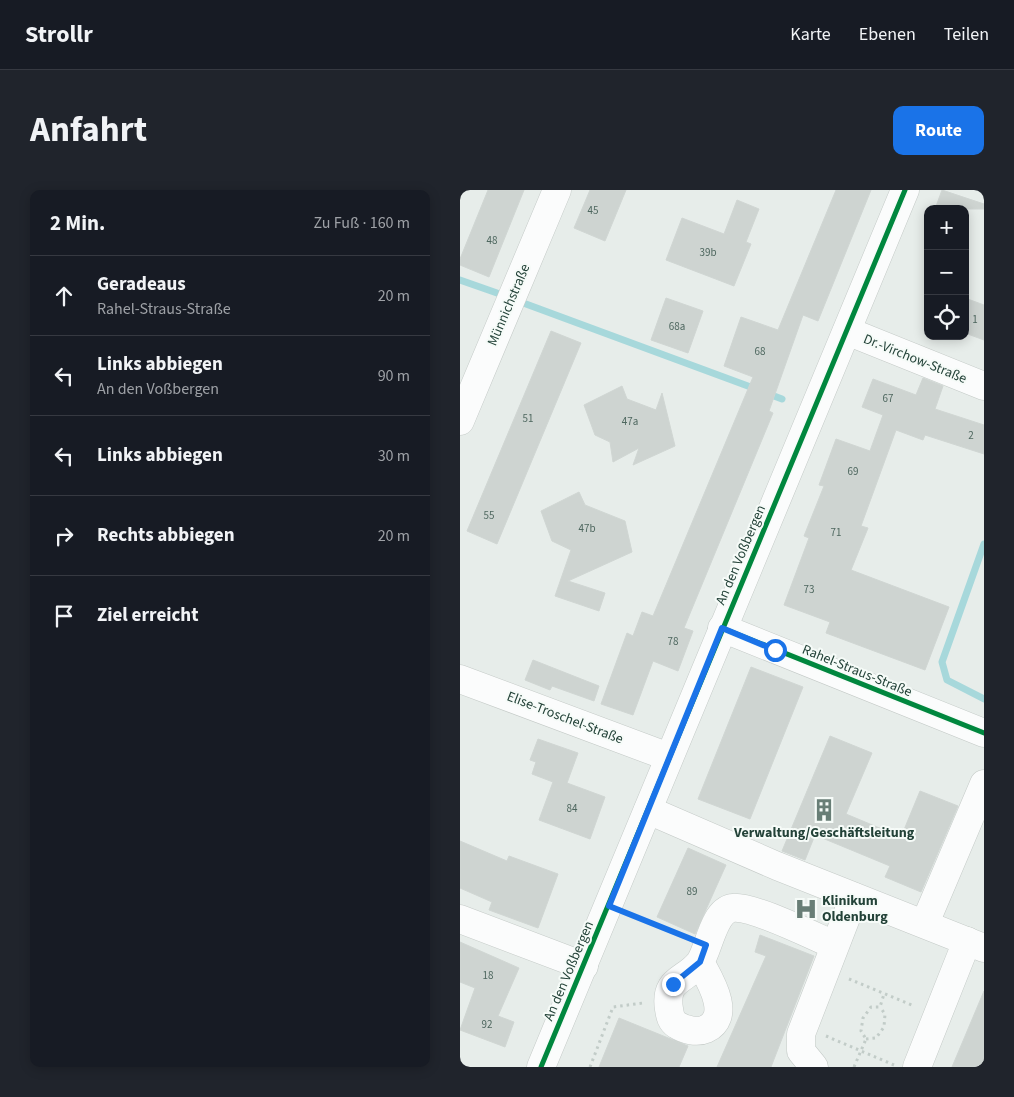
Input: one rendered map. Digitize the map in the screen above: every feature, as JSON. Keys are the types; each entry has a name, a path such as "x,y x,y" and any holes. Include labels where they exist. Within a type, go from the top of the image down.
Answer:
{"street":[{"name":"Münnichstraße","path":"460,421 557,190"},
{"name":"An den Voßbergen","path":"541,1067 905,190"},
{"name":"Dr.-Virchow-Straße","path":"847,331 984,386"},
{"name":"Rahel-Straus-Straße","path":"722,628 984,733"},
{"name":"Elise-Troschel-Straße","path":"460,679 669,757"},
{"path":"925,923 984,784"},
{"path":"648,810 713,840 976,944 937,1016 918,1067"},
{"path":"814,1067 801,1051 803,1026 854,897"},
{"path":"703,954 715,990 717,1000 716,1018 712,1025 704,1030 696,1031 674,1023 670,1016 667,1000 673,984 703,954 721,915 729,909 739,908 759,913 830,957"},
{"path":"460,919 584,966"}],"path":[{"path":"609,906 703,954"},
{"path":"830,957 884,994 937,1016"},
{"path":"866,1039 876,1038 884,1027 884,1014 880,1007 884,994"},
{"path":"590,1067 613,1008 667,1000"},
{"path":"866,1039 861,1031 863,1018 871,1008 880,1007"},
{"path":"803,1026 900,1067"},
{"path":"854,1067 866,1039"}],"building":[{"path":"488,190 524,190 489,277 460,265 460,259"},
{"path":"590,190 626,190 605,241 574,228"},
{"path":"836,190 871,190 818,321 803,315 769,411 773,413 684,628 693,631 678,671 653,661 633,715 601,704 627,633 633,636 642,612 653,616 753,377 724,366 741,317 778,330"},
{"path":"942,190 984,204 984,209 969,209 969,205 936,205"},
{"path":"737,200 759,209 746,242 751,244 734,286 666,260 682,218 724,234"},
{"path":"666,298 703,311 688,353 651,340"},
{"path":"969,299 984,305 984,340 969,334"},
{"path":"551,331 581,343 497,544 467,531"},
{"path":"923,378 943,386 935,409 984,425 984,454 925,435 923,440 896,430 861,526 868,528 851,570 949,607 925,670 826,633 830,622 784,605 809,538 804,536 824,486 819,485 836,439 870,451 883,415 862,407 873,379 916,395"},
{"path":"622,386 627,399 656,410 662,393 675,446 633,465 639,448 613,462 610,442 595,435 584,405"},
{"path":"579,492 585,505 625,521 632,552 568,581 605,593 599,611 555,596 571,550 552,541 541,511"},
{"path":"533,660 599,686 594,701 552,686 550,690 525,680"},
{"path":"751,667 803,687 750,819 698,799"},
{"name":"Verwaltung/Geschäftsleitung","path":"830,736 872,753 846,814 901,837 920,791 958,806 921,892 885,877 890,866 815,835 805,860 782,851"},
{"path":"538,739 578,753 567,783 605,797 590,839 539,820 553,782 532,774 536,762 530,760"},
{"path":"460,841 507,861 509,856 558,874 538,928 489,910 492,902 460,888"},
{"path":"688,848 726,865 695,934 657,917"},
{"path":"760,935 814,956 771,1067 717,1067 766,956 755,952"},
{"path":"460,942 519,968 498,1016 514,1022 505,1047 460,1030 475,988 460,982"},
{"path":"984,991 984,1067 952,1067"},
{"path":"619,1018 688,1046 679,1067 599,1067"}],"waterway":[{"path":"460,280 497,293"},
{"path":"526,304 756,389"},
{"path":"766,393 782,399"},
{"path":"984,544 942,662 947,680 984,699"}],"cycle path":[{"path":"541,1067 905,190"},
{"path":"722,628 984,733"}],"place":[{"name":"Verwaltung/Geschäftsleitung","path":"824,810"},
{"name":"Klinikum Oldenburg","path":"806,909"}],"route":[{"path":"673,984 700,962 706,945 609,906 722,628 775,650"}]}
